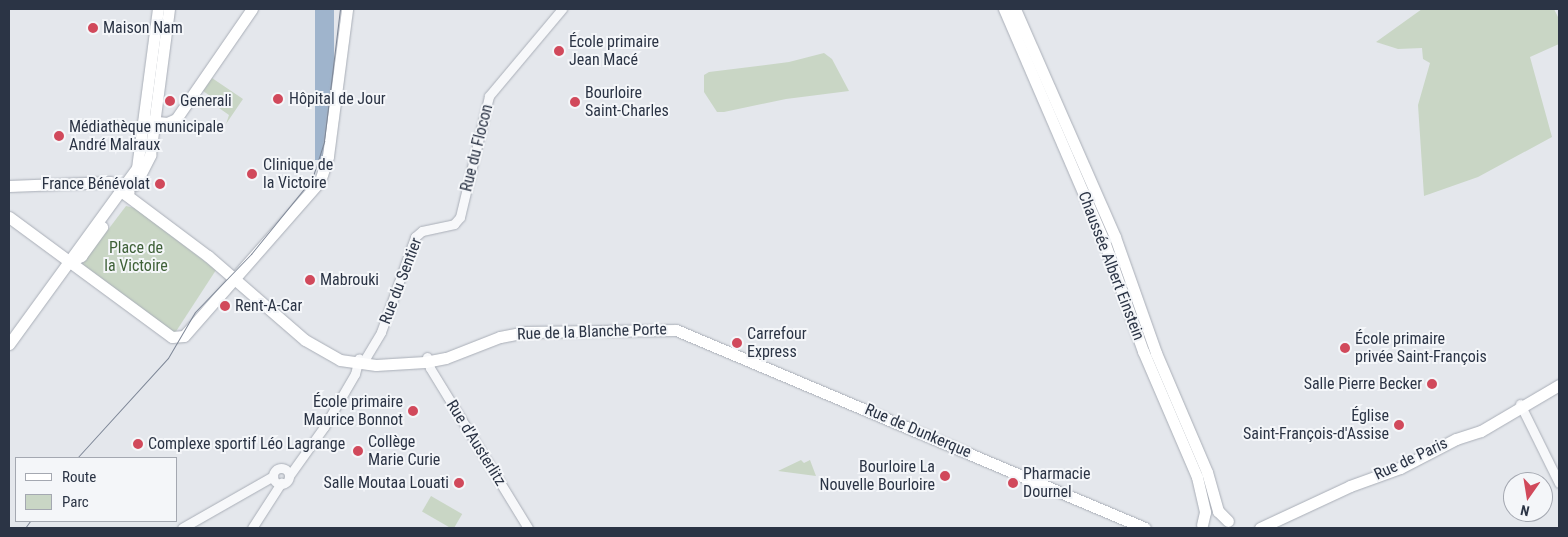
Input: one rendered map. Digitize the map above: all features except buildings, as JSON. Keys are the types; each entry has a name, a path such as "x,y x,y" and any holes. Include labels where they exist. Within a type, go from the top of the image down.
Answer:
{"main road":[{"path":"76,263 72,254 148,164 149,118 158,9"},
{"path":"149,118 169,9"},
{"path":"149,118 167,117 174,113 245,9"},
{"path":"149,118 171,122 177,118 252,9"},
{"path":"9,217 76,263 177,337 190,332 315,188 323,174 347,9"},
{"name":"Chaussée Albert Einstein","path":"1004,9 1104,241 1140,343 1197,477 1205,512 1201,527"},
{"name":"Chaussée Albert Einstein","path":"1015,9 1112,230 1154,347 1210,479 1217,508 1234,526"},
{"path":"9,186 110,182 125,191 237,277 309,343 332,357 358,361"},
{"path":"9,344 76,263 125,191"},
{"name":"Rue de la Blanche Porte","path":"358,361 428,359 464,350 500,337 532,332 660,328 691,334"},
{"name":"Rue de Dunkerque","path":"691,334 1145,528"},
{"path":"1521,406 1559,378"},
{"name":"Rue de Paris","path":"1260,528 1270,526 1350,486 1400,468 1456,438 1482,431 1559,385"},
{"path":"1201,527 1214,519 1234,526"}],"street":[{"name":"Rue du Flocon","path":"457,221 489,96 562,9"},
{"name":"Rue du Sentier","path":"287,472 304,452 349,375 383,329 411,248 420,232 457,221"},
{"name":"Rue d'Austerlitz","path":"428,359 528,528"},
{"path":"1521,406 1559,483"},
{"path":"182,528 274,476 276,470 287,472 252,528"},
{"path":"274,476 281,484"}],"green space":[{"path":"1422,9 1554,9 1559,19 1559,44 1530,57 1552,137 1478,177 1424,196 1418,105 1430,63 1423,59 1422,48 1398,49 1376,42"},
{"path":"824,53 832,59 849,91 786,99 724,112 717,112 704,92 704,75 709,72 789,62"},
{"path":"212,78 243,99 226,124 229,115 219,108 222,104 203,91"},
{"name":"Place de la Victoire","path":"126,206 135,208 216,270 175,333 82,264"},
{"path":"801,460 804,463 810,460 816,476 778,471"},
{"path":"431,496 462,514 454,528 450,528 422,512"}],"water":[{"path":"315,9 334,9 334,160 315,160"}],"tram line":[{"path":"78,457 168,358 195,312 251,254 312,179 324,141 340,9"},
{"path":"25,528 29,522"}],"place":[{"name":"Maison Nam","path":"93,28"},
{"name":"École primaire Jean Macé","path":"559,51"},
{"name":"Hôpital de Jour","path":"278,99"},
{"name":"Generali","path":"170,101"},
{"name":"Bourloire Saint-Charles","path":"575,102"},
{"name":"Médiathèque municipale André Malraux","path":"59,136"},
{"name":"Clinique de la Victoire","path":"252,174"},
{"name":"France Bénévolat","path":"160,184"},
{"name":"Mabrouki","path":"310,280"},
{"name":"Rent-A-Car","path":"225,306"},
{"name":"Carrefour Express","path":"737,343"},
{"name":"École primaire privée Saint-François","path":"1345,348"},
{"name":"Salle Pierre Becker","path":"1432,384"},
{"name":"École primaire Maurice Bonnot","path":"413,411"},
{"name":"Église Saint-François-d'Assise","path":"1399,425"},
{"name":"Complexe sportif Léo Lagrange","path":"138,444"},
{"name":"Collège Marie Curie","path":"358,451"},
{"name":"Bourloire La Nouvelle Bourloire","path":"945,476"},
{"name":"Salle Moutaa Louati","path":"459,483"},
{"name":"Pharmacie Dournel","path":"1013,483"}]}
